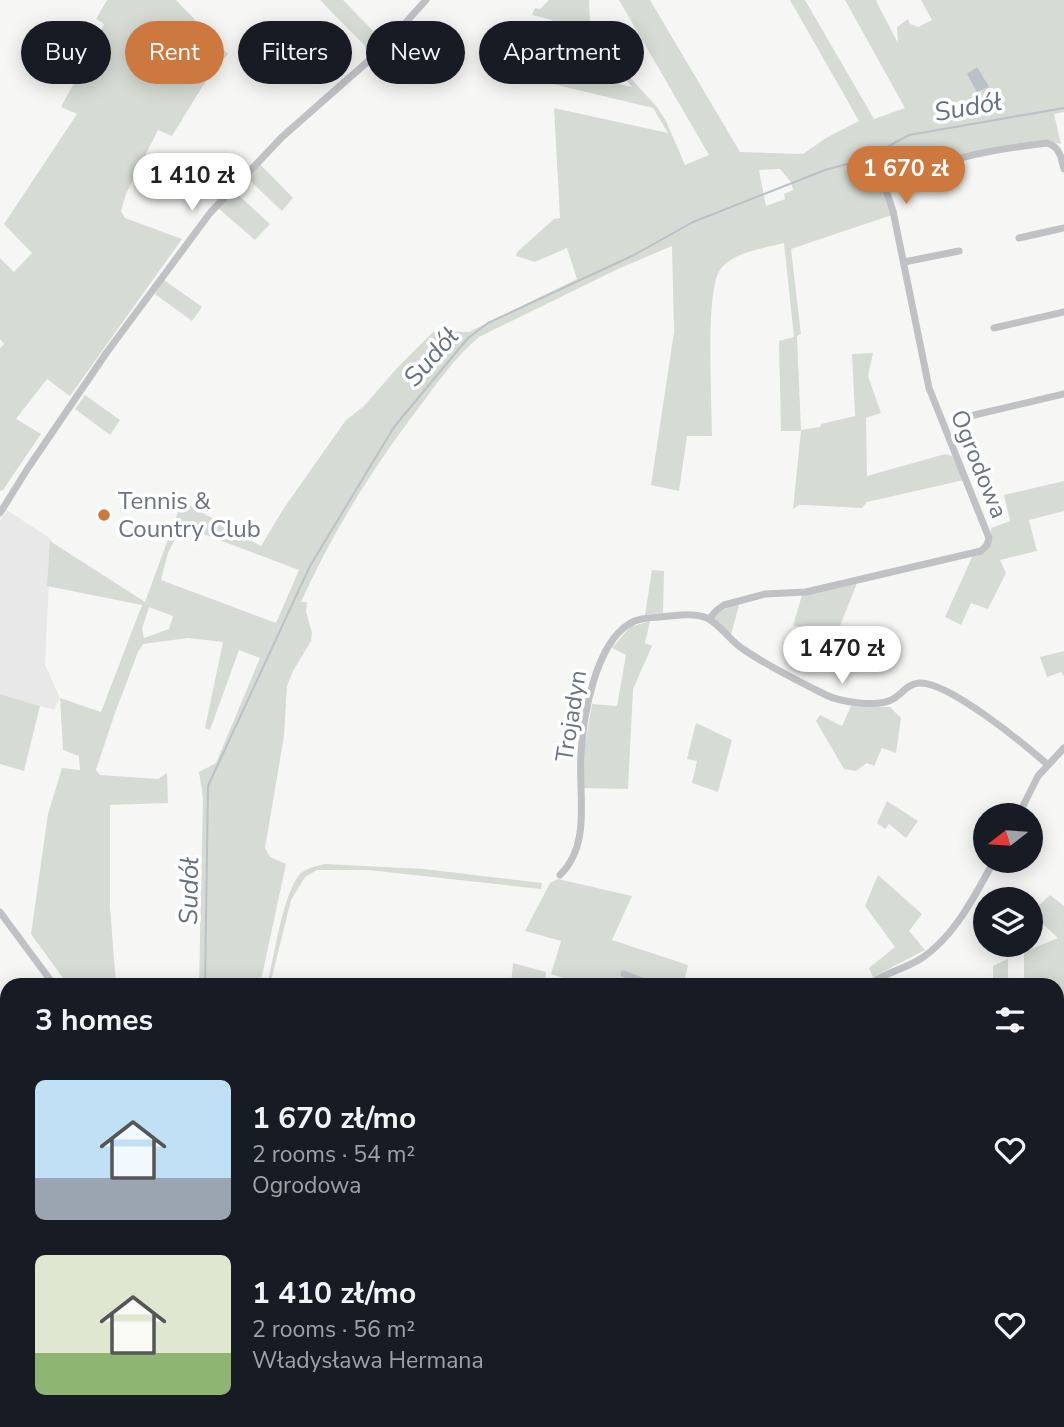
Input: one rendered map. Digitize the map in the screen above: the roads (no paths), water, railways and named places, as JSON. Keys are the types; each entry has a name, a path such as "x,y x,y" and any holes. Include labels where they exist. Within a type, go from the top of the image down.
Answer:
{"street":[{"path":"0,513 131,318 210,213 282,137 382,49 426,0"},
{"name":"Ogrodowa","path":"709,619 724,605 765,594 787,594 817,589 981,551 987,545 989,538 929,388 898,234 885,187 937,164 993,150 1047,143 1055,145 1059,150 1064,169"},
{"path":"1019,237 1064,228"},
{"path":"904,262 959,251"},
{"path":"994,328 1064,312"},
{"path":"970,416 1064,394"},
{"path":"0,494 9,498"},
{"name":"Trojadyn","path":"560,875 572,861 579,835 581,754 592,688 605,652 621,631 637,620 694,615 709,619"},
{"path":"709,619 739,647 763,663 835,699 883,702 892,700 914,684 930,684 989,717 1047,764"},
{"path":"1024,803 1047,764 1064,748"},
{"path":"882,978 917,961 939,943 961,916 987,873"},
{"path":"0,912 49,978"},
{"path":"624,974 634,978"}],"waterway":[{"name":"Sudół","path":"205,978 208,786 310,566 394,427 468,338 488,323 634,255 693,222 825,170 865,159 909,135 1064,108"}],"place":[{"name":"Tennis & Country Club","path":"104,515"}]}
